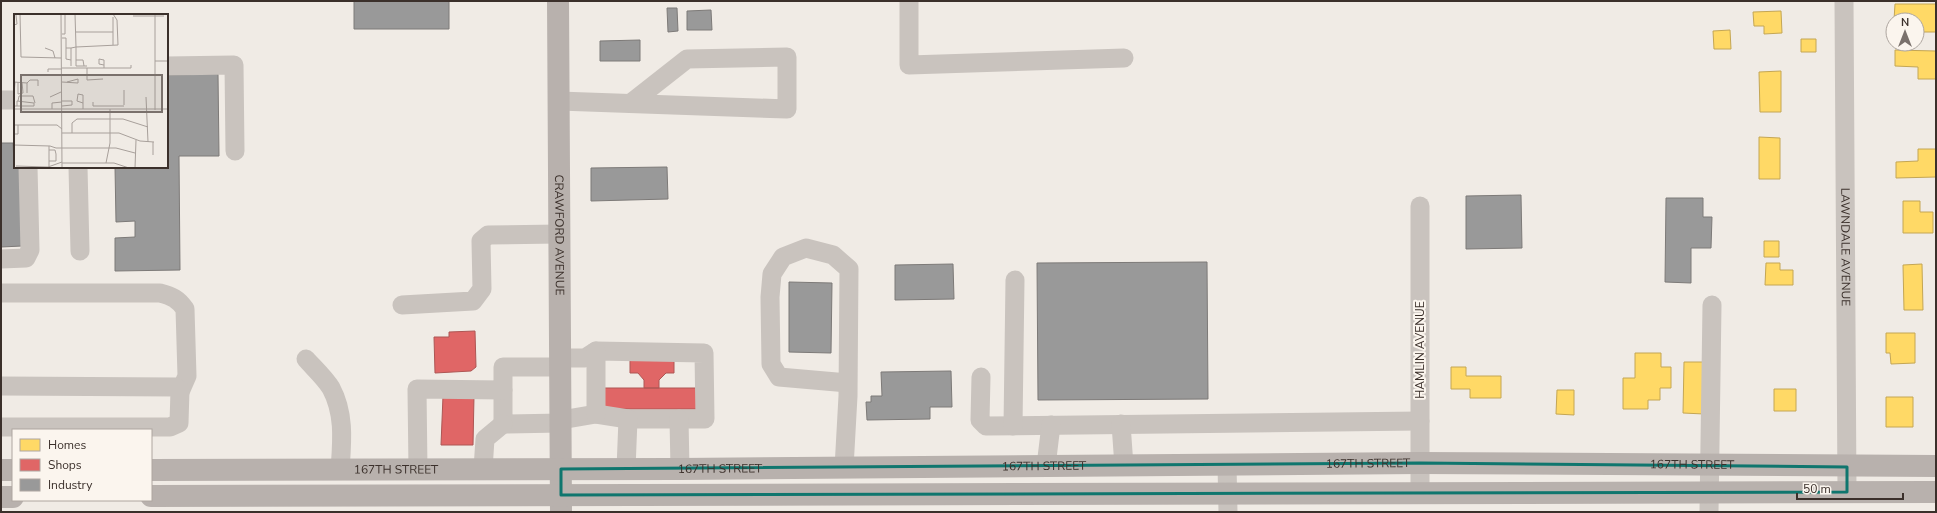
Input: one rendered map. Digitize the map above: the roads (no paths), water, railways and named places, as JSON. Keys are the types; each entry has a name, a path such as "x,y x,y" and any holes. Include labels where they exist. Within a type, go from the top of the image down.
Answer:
{"main road":[{"name":"CRAWFORD AVENUE","path":"558,1 561,504"},
{"name":"167TH STREET","path":"152,470 483,470 626,468 680,470 1420,463 1847,467 1936,466"},
{"path":"1,470 12,470"},
{"path":"152,496 561,504 1228,503 1420,493 1709,502 1847,492 1936,492"},
{"path":"1,497 12,496"}],"street":[{"path":"909,1 909,65 1124,58"},
{"name":"LAWNDALE AVENUE","path":"1844,1 1847,492"},
{"path":"559,101 788,109 787,57 687,59 631,103"},
{"path":"168,66 234,65 235,151"},
{"path":"1,100 14,100"},
{"path":"1,259 26,258 30,250 28,168"},
{"path":"78,168 80,251"},
{"name":"HAMLIN AVENUE","path":"1420,206 1420,493"},
{"path":"402,305 472,301 482,289 481,241 488,235 559,234"},
{"path":"844,468 848,383 849,269 833,255 806,248 783,257 772,274 770,297 771,364 779,377 848,383"},
{"path":"1013,426 1015,280"},
{"path":"1,293 160,293 173,296 181,302 185,309 188,376 180,392 179,423 170,427 1,427"},
{"path":"1709,502 1712,305"},
{"path":"596,352 596,414"},
{"path":"483,470 484,439 504,424 561,422 596,414 628,419 705,419 704,353 596,352 585,358 560,363 503,367 504,424"},
{"path":"306,360 330,387 335,399 342,423 340,470"},
{"path":"981,377 980,420 986,426 1420,421"},
{"path":"1,386 176,387 180,392"},
{"path":"418,470 417,389 503,390"},
{"path":"626,468 628,419"},
{"path":"678,419 680,470"},
{"path":"1121,424 1124,466"},
{"path":"1046,466 1051,425"},
{"path":"1227,465 1228,503"}]}
